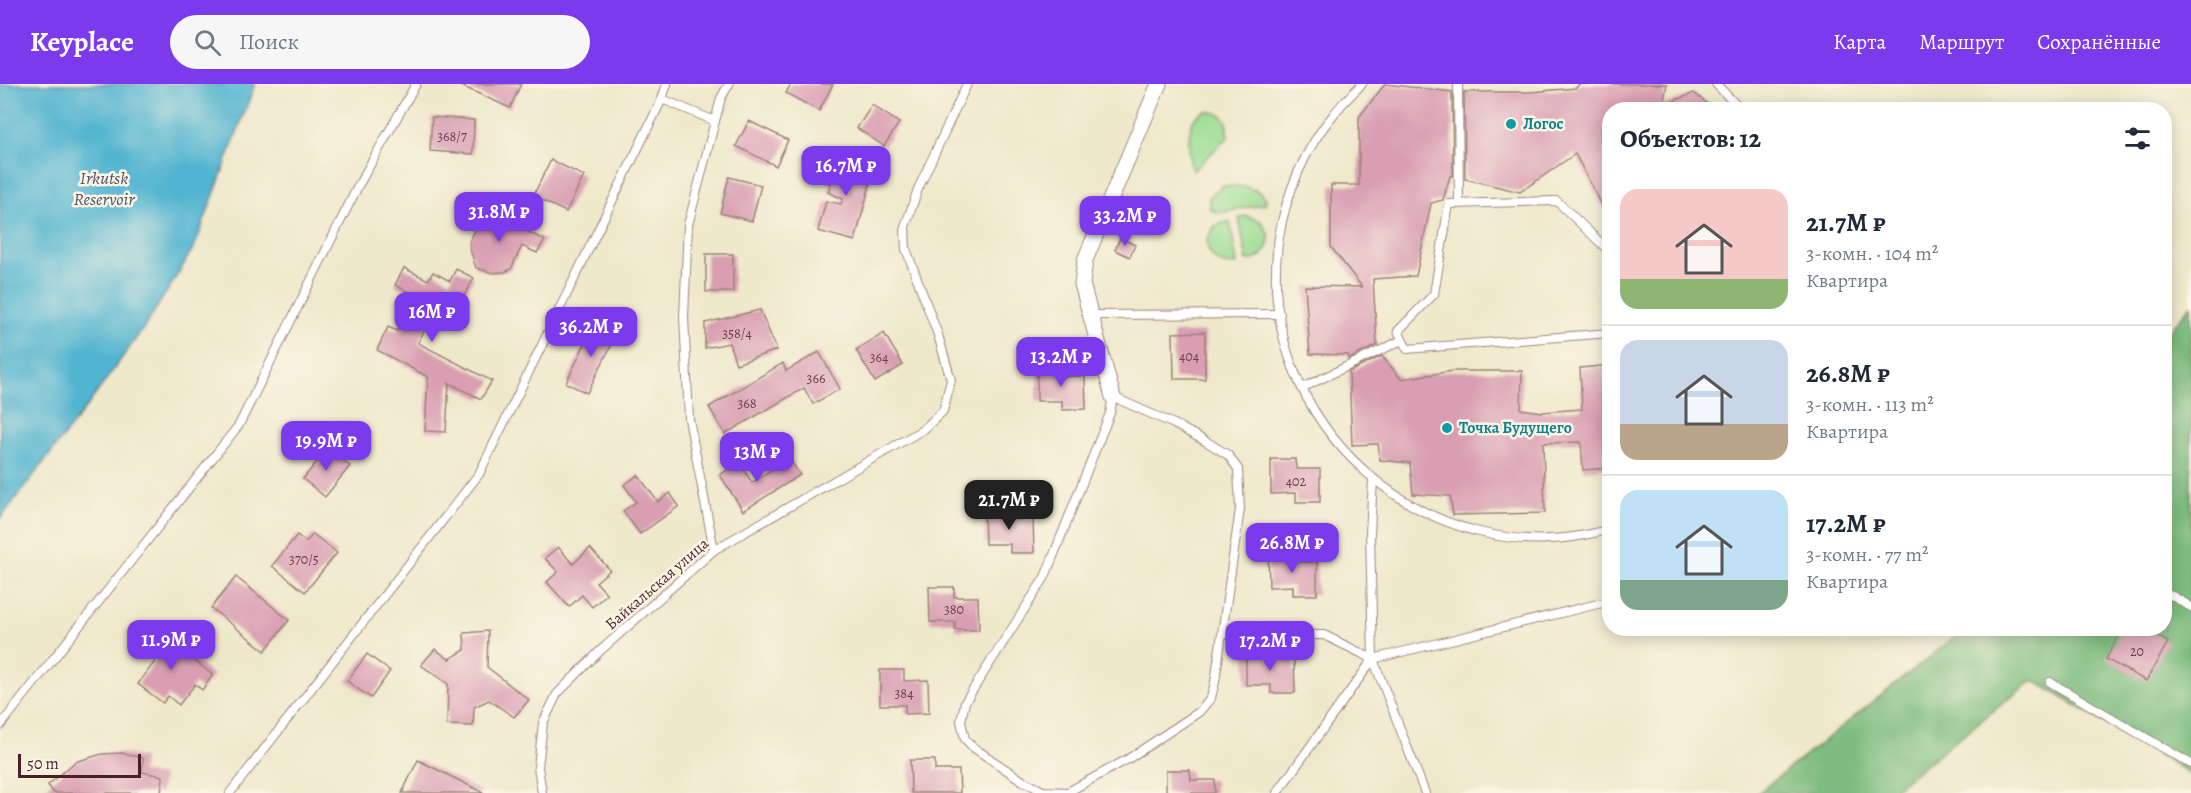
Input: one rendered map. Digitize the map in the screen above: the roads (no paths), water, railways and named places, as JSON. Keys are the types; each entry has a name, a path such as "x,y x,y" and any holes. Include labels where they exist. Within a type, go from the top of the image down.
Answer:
{"street":[{"path":"1113,397 1082,284 1085,260 1159,84"}],"lane":[{"path":"0,726 239,425 358,186 416,84"},
{"path":"230,793 479,474 662,99 667,84"},
{"path":"714,550 689,419 684,317 688,225 721,98 729,84"},
{"name":"Байкальская улица","path":"542,793 538,767 543,723 557,694 600,651 714,550 924,429 943,411 951,380 938,335 906,249 905,227 918,189 967,84"},
{"path":"1362,84 1332,115 1308,153 1290,194 1279,238 1276,283 1281,328 1294,371 1314,412 1340,448 1372,480 1411,506 1432,516 1454,525 1499,536 1545,539 1602,531"},
{"path":"1458,84 1459,204"},
{"path":"1716,84 1733,102"},
{"path":"662,99 715,121"},
{"path":"1602,244 1557,201 1449,204 1434,294 1398,331 1407,349 1602,334"},
{"path":"1090,315 1280,314"},
{"path":"1302,388 1402,340"},
{"path":"1113,397 1174,424 1207,442 1228,455 1238,469 1240,509 1211,698 1199,712 1128,759 1068,792 1043,791 1023,781 974,748 965,739 961,722 965,702 1045,577 1110,413 1113,397"},
{"path":"1372,480 1370,533 1373,659 1425,793"},
{"path":"2172,596 2191,607"},
{"path":"1222,634 1324,635 1373,659 1602,603"},
{"path":"1277,793 1373,659"},
{"path":"2050,682 2191,764"}],"water":[{"name":"Irkutsk Reservoir","path":"0,84 255,84 196,243 178,274 145,326 90,402 0,519"}],"place":[{"name":"Логос","path":"1511,124"},
{"name":"Точка Будущего","path":"1447,428"}]}
